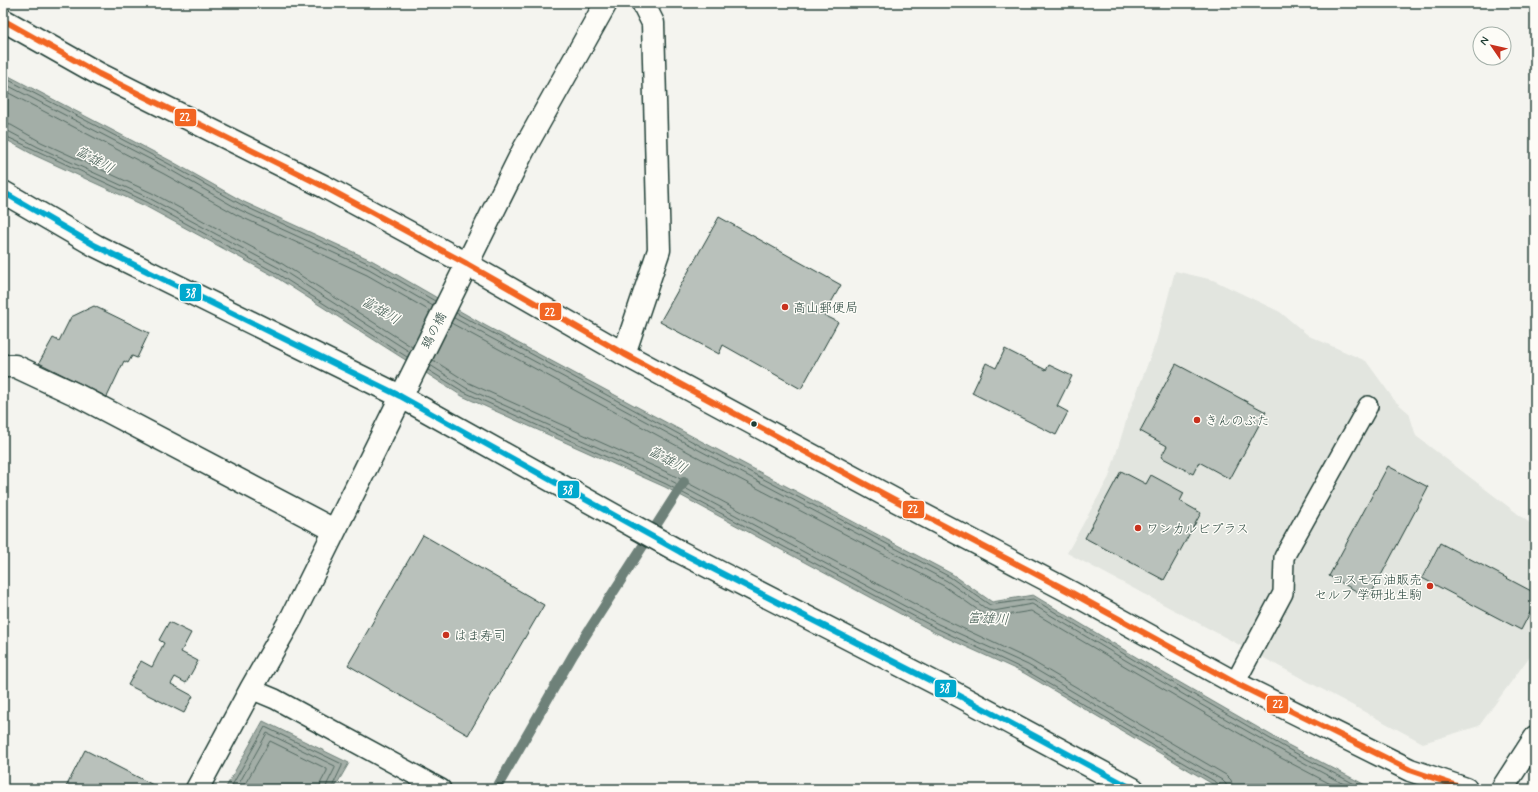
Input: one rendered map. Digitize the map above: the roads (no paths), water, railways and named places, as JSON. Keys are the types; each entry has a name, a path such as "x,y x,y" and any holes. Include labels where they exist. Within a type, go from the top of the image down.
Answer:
{"main road":[{"name":"鵄の橋","path":"197,789 292,617 522,151 606,3"},
{"path":"624,354 660,250 652,23 643,3"},
{"path":"3,20 100,74 325,187 467,264 624,354 893,499 1072,593 1235,683 1410,770 1466,789"},
{"path":"3,192 96,246 400,396 680,552 945,688 1132,789"},
{"path":"3,366 15,366 77,395 334,530"},
{"path":"1502,789 1535,738"}],"lane":[{"path":"1235,683 1283,593 1284,557 1368,406"},
{"path":"251,689 275,699 441,789"}],"water":[{"name":"富雄川","path":"3,73 171,161 244,202 373,261 486,326 952,574 992,602 1033,595 1146,663 1288,745 1373,789 1221,789 1024,673 934,632 665,487 462,396 274,276 145,206 34,155 3,138"},
{"path":"263,721 349,763 334,789 225,789"}],"waterway":[{"name":"富雄川","path":"496,789 573,655 684,482"}],"place":[{"name":"高山郵便局","path":"785,307"},
{"name":"きんのぶた","path":"1197,420"},
{"name":"ワンカルビプラス","path":"1138,528"},
{"name":"コスモ石油販売 セルフ 学研北生駒","path":"1430,586"},
{"name":"はま寿司","path":"446,635"}]}
